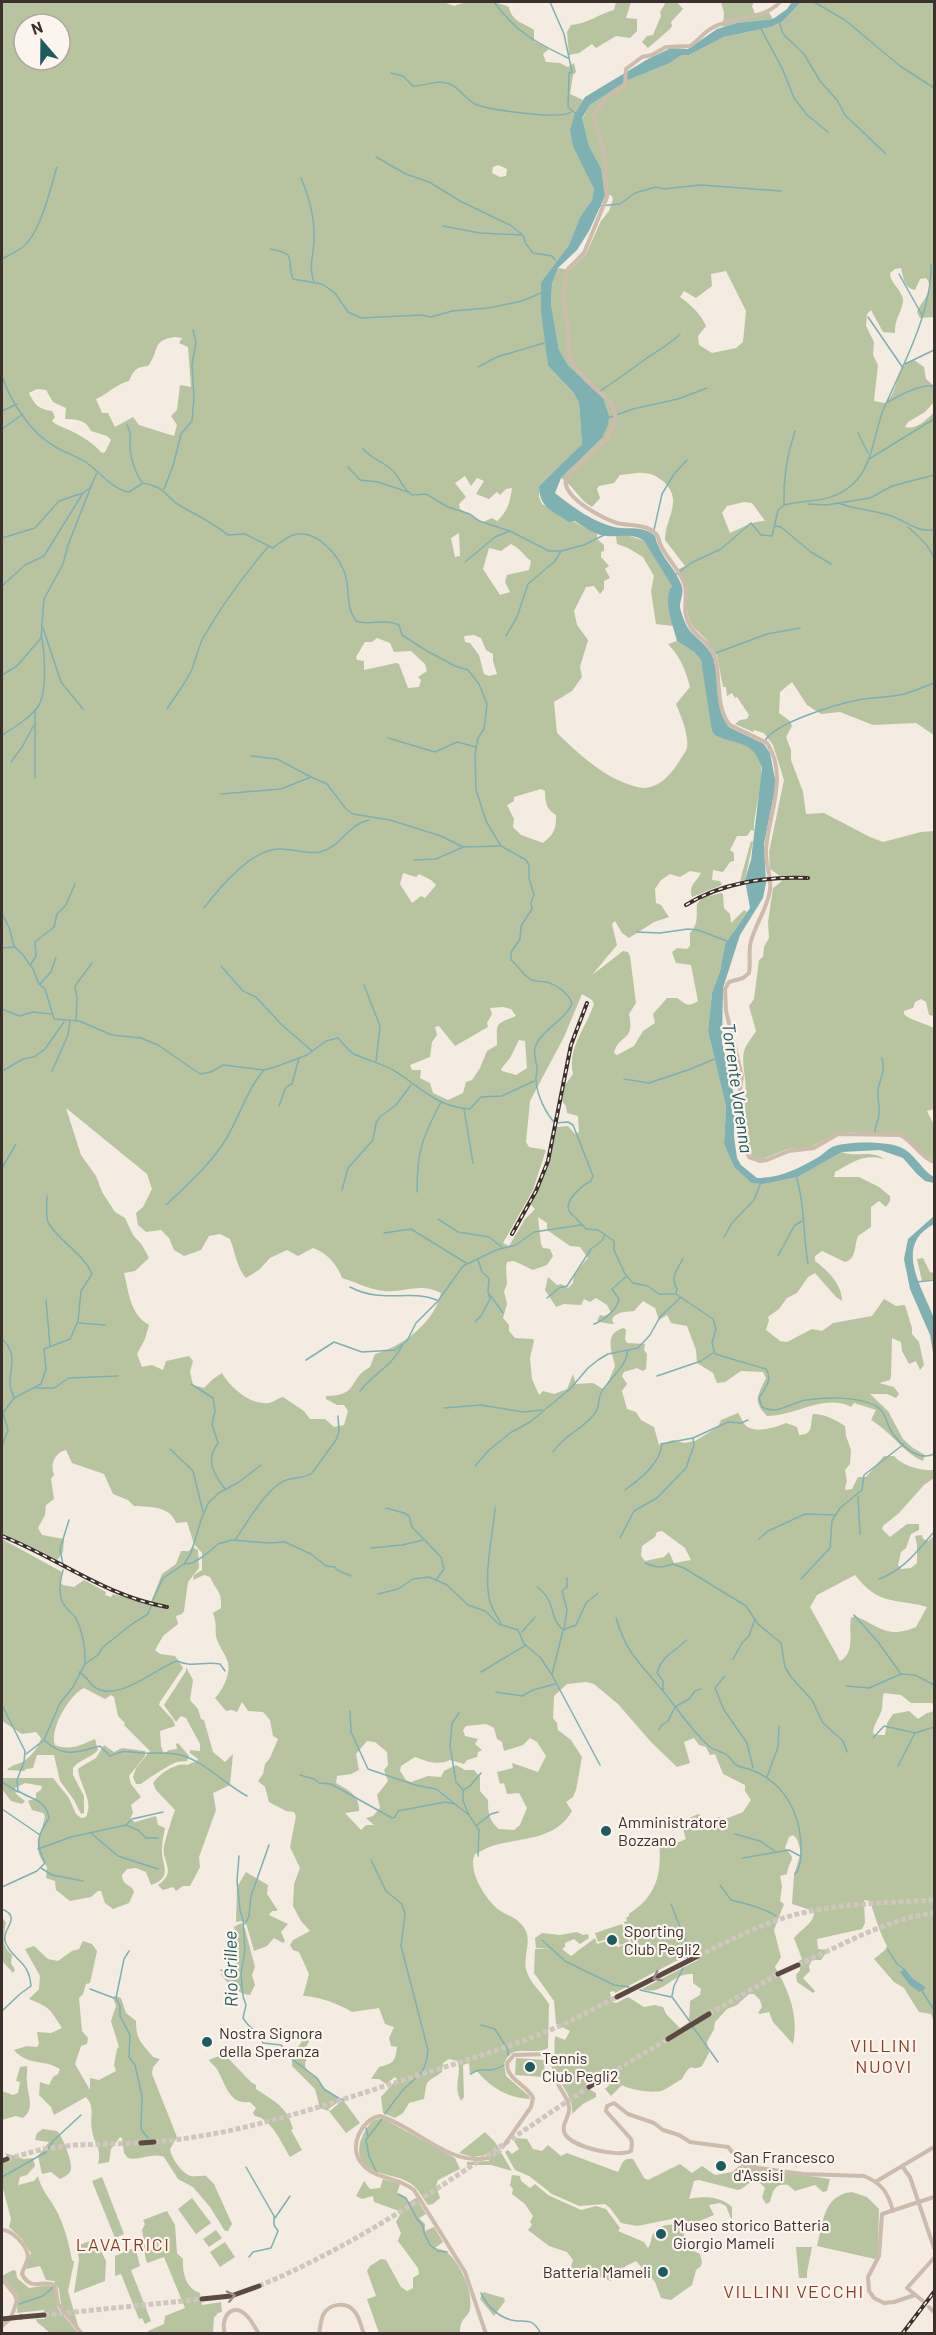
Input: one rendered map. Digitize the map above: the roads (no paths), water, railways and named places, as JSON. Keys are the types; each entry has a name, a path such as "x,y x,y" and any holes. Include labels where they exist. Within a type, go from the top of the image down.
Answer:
{"highway":[{"path":"617,1997 698,1956"},
{"path":"778,1974 798,1965"},
{"path":"670,2038 707,2015"},
{"path":"589,2086 611,2073"},
{"path":"141,2143 154,2142"},
{"path":"202,2300 231,2296 259,2286"},
{"path":"2,2319 44,2315"}],"street":[{"path":"780,2 768,11 711,28 690,46 671,45 652,55 642,57 626,69 626,82 620,90 604,100 593,116 604,150 607,197 584,253 568,269 563,293 569,358 585,379 610,402 615,411 615,419 607,439 570,472 566,485 571,494 585,507 607,519 654,531 684,585 684,606 689,625 708,644 714,656 726,720 762,739 773,756 777,783 776,802 766,849 766,867 770,874 771,887 767,906 759,918 751,940 749,973 743,978 729,982 725,989 727,1019 742,1076 738,1104 743,1144 749,1157 760,1161 789,1150 814,1148 838,1134 900,1136 934,1162"},
{"path":"505,2144 531,2107 533,2098 529,2091 508,2073 507,2063 514,2055 551,2054 556,2078 569,2104 570,2111 564,2127 566,2135 572,2142 617,2153 625,2154 630,2151 631,2139 606,2111 607,2106 614,2103 628,2114 654,2123 663,2130 680,2135 690,2142 728,2147 742,2164 803,2174 864,2176 877,2181 885,2190 893,2211"},
{"path":"486,2334 465,2272 414,2190 401,2181 367,2169 360,2162 356,2149 361,2130 373,2117 380,2116 462,2158 478,2160 488,2158"},
{"path":"877,2181 934,2147"},
{"path":"902,2166 910,2177 934,2248"},
{"path":"915,2295 884,2303 874,2298 869,2291 868,2277 879,2256 882,2214 934,2197"},
{"path":"2,2230 14,2235 26,2249 28,2260 22,2274 25,2280 36,2286 48,2283 55,2285 58,2304 82,2334"},
{"path":"924,2302 907,2288 934,2258"},
{"path":"2,2279 17,2301 10,2318 2,2326"},
{"path":"319,2334 324,2313 330,2307 339,2304 355,2311 364,2334"},
{"path":"929,2307 934,2312"},
{"path":"225,2334 224,2319 234,2311 246,2315 259,2334"}],"water":[{"path":"792,2 801,2 783,21 771,27 724,37 689,55 682,55 668,64 628,80 590,105 582,118 589,146 601,168 605,196 589,231 577,250 558,268 552,284 551,304 559,350 568,365 603,398 609,416 602,438 561,478 555,493 598,521 614,527 646,530 655,536 660,550 681,584 680,607 688,628 706,646 714,660 719,704 724,720 729,727 764,744 770,753 776,784 764,844 766,883 763,898 740,935 723,988 722,1042 734,1096 734,1137 737,1158 741,1165 757,1178 766,1178 796,1169 838,1145 876,1143 894,1145 910,1153 934,1177 934,1183 925,1181 903,1158 880,1150 842,1152 798,1177 764,1184 752,1183 734,1167 724,1144 726,1107 708,1031 712,993 720,971 725,944 750,908 745,880 751,860 762,768 750,748 716,736 712,731 701,660 694,652 677,641 668,605 672,586 644,541 634,536 601,535 575,521 569,522 544,504 539,486 582,444 579,403 573,392 548,366 541,311 541,282 569,245 580,217 592,200 594,189 573,146 570,130 575,113 585,97 648,59 671,48 688,49 717,29 737,23 773,19 787,9"},
{"path":"934,1216 934,1224 922,1233 915,1243 913,1255 918,1280 934,1320 934,1358 930,1335 910,1289 904,1259 908,1239"},
{"path":"905,1969 925,1989 919,1992 910,1985 900,1972"}],"waterway":[{"path":"494,2 518,29 568,58"},
{"path":"550,2 564,34 572,72 569,73 568,107 575,113"},
{"path":"814,2 845,20 900,66 934,88"},
{"path":"779,21 783,34 804,54 845,115 886,154"},
{"path":"761,29 782,68 794,98 807,115 828,132"},
{"path":"391,73 403,76 413,86 437,82 450,84 472,102 483,106 540,115 571,112"},
{"path":"376,157 510,225 523,235 533,253 552,256 555,260"},
{"path":"2,259 23,247 35,231 57,167"},
{"path":"301,178 314,223 311,266 314,282"},
{"path":"599,206 620,204 635,193 656,187 664,189 700,185 781,191"},
{"path":"443,226 480,233 522,235"},
{"path":"270,249 288,256 293,279 322,284 335,293 348,312 361,318 421,315 431,317 452,311 489,308 522,301 541,293"},
{"path":"675,575 691,563 721,549 751,523 761,535 772,536 778,510 784,505 828,498 845,490 860,477 869,458 884,408 922,319 927,301 931,265"},
{"path":"899,274 922,315"},
{"path":"868,317 903,368"},
{"path":"164,489 173,466 181,434 192,421 194,398 192,365 196,342 193,330"},
{"path":"600,391 680,334"},
{"path":"478,367 497,357 544,343"},
{"path":"905,364 934,350"},
{"path":"2,376 16,406 37,433 54,446 87,463 118,488 129,492 143,483 158,487 176,503 228,535 245,534 273,548 285,539 298,534 305,534 319,540 332,551 341,564 347,580 350,610 356,621 388,622 399,625 402,635 455,666 468,670 479,684 487,704 484,729 478,738 475,754 476,790 486,821 501,846 526,860 529,865 529,878 534,895 531,902 532,909 521,926 520,939 511,952 511,960 532,980 547,982 558,987 572,1003 566,1013 542,1036 536,1044 535,1051 536,1079 542,1104 555,1123 568,1122 573,1125 593,1176 591,1181 579,1189 569,1202 569,1211 586,1229 598,1230 614,1241 614,1250 625,1274 633,1283 648,1286 659,1294 676,1294 713,1319 716,1329 712,1343 715,1354 766,1369 769,1377 759,1398 762,1407 773,1410 801,1401 823,1398 860,1400 879,1408 890,1429 903,1446 921,1456 934,1454"},
{"path":"888,402 916,388 934,386"},
{"path":"608,418 633,409 678,399 707,388"},
{"path":"2,411 17,404"},
{"path":"2,429 23,414"},
{"path":"869,459 934,419"},
{"path":"127,425 133,462 142,482"},
{"path":"784,504 786,467 795,431"},
{"path":"858,433 868,453"},
{"path":"363,449 394,472 412,495 426,494 448,507 470,514 479,521 510,531 549,551 561,551 584,545 604,535"},
{"path":"654,530 662,494 674,474 687,460"},
{"path":"348,467 360,480 378,482 408,492"},
{"path":"2,538 35,528 59,501 83,493 90,488 97,473"},
{"path":"808,504 827,505 870,498 892,486 934,475"},
{"path":"2,675 17,666 41,638 44,599 63,564 92,484"},
{"path":"2,586 25,565 44,556 83,493"},
{"path":"838,503 894,517 918,528 934,530"},
{"path":"775,526 781,527 811,552 831,564"},
{"path":"908,527 926,544 934,557"},
{"path":"465,562 495,537 510,531"},
{"path":"167,709 190,674 201,642 210,626 250,568 268,547"},
{"path":"506,636 517,617 528,584 555,561 561,551"},
{"path":"43,628 61,682 83,709"},
{"path":"716,653 767,634 800,628"},
{"path":"2,735 27,718 42,698 44,682 42,638"},
{"path":"765,741 780,728 822,710 858,700 904,694 934,683"},
{"path":"35,710 35,778"},
{"path":"11,762 34,725"},
{"path":"388,738 435,752 457,742 476,747"},
{"path":"251,756 277,759 327,784 346,809 353,814 390,820 441,836 463,847 500,846"},
{"path":"221,794 281,789 311,777"},
{"path":"204,908 236,871 257,856 278,849 320,852 334,845 355,826 369,820"},
{"path":"414,860 436,859 463,847"},
{"path":"31,964 36,956 35,942 54,927 57,914 66,905 75,884"},
{"path":"2,914 9,927 14,946 23,955 33,969 39,984 45,989 54,1019 79,1021 112,1035 141,1038 158,1045 200,1074 211,1072 223,1065 264,1070 307,1055 326,1041 338,1038 354,1054 393,1070 428,1095 458,1107 470,1109 481,1097 502,1096 534,1081"},
{"path":"637,932 660,933 688,929 698,930 727,941"},
{"path":"2,948 15,947"},
{"path":"40,984 51,972 56,957"},
{"path":"76,1021 75,986 92,963"},
{"path":"221,966 243,991 256,997 281,1024 312,1051"},
{"path":"364,985 380,1026 376,1061"},
{"path":"2,1009 19,1016 33,1012 52,1014"},
{"path":"52,1071 68,1035 70,1021"},
{"path":"4,1070 23,1059 34,1057 45,1049 64,1022"},
{"path":"279,1106 286,1087 292,1084 299,1058"},
{"path":"875,1132 879,1116 878,1093 883,1071 882,1058"},
{"name":"Torrente Varenna","path":"624,1079 649,1083 714,1059"},
{"path":"166,1205 198,1174 220,1148 252,1086 264,1070"},
{"path":"342,1190 348,1168 373,1140 376,1123 396,1105 411,1085"},
{"path":"417,1192 422,1145 441,1102"},
{"path":"464,1109 473,1163"},
{"path":"2,1168 16,1144"},
{"path":"796,1176 801,1197 808,1264"},
{"path":"724,1237 732,1223 754,1200 761,1182"},
{"path":"2,1446 8,1430 3,1413 14,1398 41,1384 46,1369 44,1349 70,1339 78,1321 81,1291 92,1274 83,1260 49,1224 47,1196"},
{"path":"438,1219 458,1232 489,1237 503,1248"},
{"path":"778,1256 794,1226 802,1221"},
{"path":"306,1360 334,1342 362,1352 395,1350 407,1341 416,1323 438,1301 463,1266 496,1250 516,1245 534,1232 581,1225"},
{"path":"384,1233 411,1229 466,1263"},
{"path":"547,1298 559,1288 567,1286 591,1249 602,1241 605,1235"},
{"path":"676,1293 674,1277 683,1259"},
{"path":"475,1322 490,1299 489,1278 482,1272 478,1260"},
{"path":"594,1324 616,1307 619,1299 612,1289 627,1276"},
{"path":"917,1282 934,1280"},
{"path":"350,1287 373,1295 416,1296 437,1300"},
{"path":"490,1295 503,1313"},
{"path":"475,1466 489,1450 510,1433 530,1422 570,1389 598,1360 608,1354 638,1348 650,1335 660,1317 680,1298"},
{"path":"46,1300 50,1346"},
{"path":"79,1323 105,1325"},
{"path":"2,1339 12,1355 10,1388 14,1398"},
{"path":"360,1391 393,1359 402,1346"},
{"path":"553,1452 561,1442 594,1414 598,1408 601,1393 625,1362 627,1351"},
{"path":"657,1376 701,1361 713,1353"},
{"path":"36,1388 54,1388 69,1378 118,1376"},
{"path":"191,1384 213,1398 215,1411 212,1424 218,1443 211,1461 214,1472 225,1489"},
{"path":"444,1408 481,1405 523,1412 542,1410"},
{"path":"235,1540 257,1508 277,1485 312,1473 336,1440 339,1432 338,1416"},
{"path":"661,1444 693,1438 728,1422 741,1423 748,1420"},
{"path":"620,1538 634,1511 657,1498 686,1468 694,1445 693,1438"},
{"path":"625,1490 643,1476 653,1464 662,1444"},
{"path":"801,1579 830,1548 832,1521 840,1508 862,1490 864,1475 904,1444"},
{"path":"170,1449 193,1471 203,1512"},
{"path":"152,1602 163,1578 184,1564 191,1553 209,1502 261,1465"},
{"path":"858,1496 860,1534"},
{"path":"386,1508 409,1516 412,1527 441,1557 444,1569 436,1580"},
{"path":"495,1508 488,1568 488,1591 491,1605 501,1623"},
{"path":"759,1539 768,1531 805,1514 835,1515"},
{"path":"63,1565 60,1549 69,1520"},
{"path":"879,1579 896,1571 934,1532"},
{"path":"184,1564 192,1563 218,1544 232,1540 285,1542 311,1554 326,1566 335,1567 351,1576"},
{"path":"371,1548 423,1540"},
{"path":"645,1563 659,1567 673,1564 684,1568 746,1606 758,1624 781,1643 785,1667 791,1677 812,1700 823,1723 843,1741 847,1752"},
{"path":"63,1570 60,1584 61,1598 80,1627 85,1663"},
{"path":"378,1594 398,1589 413,1579 429,1577 447,1585 468,1605 485,1611 499,1624 518,1630 524,1644 540,1657 552,1675 600,1765"},
{"path":"564,1630 567,1610 562,1591 567,1587 567,1578"},
{"path":"537,1587 547,1598 555,1620 563,1630"},
{"path":"552,1675 563,1630 576,1625 586,1603 598,1593"},
{"path":"26,1754 44,1740 60,1703 73,1687 85,1664 98,1655 103,1647 148,1614 151,1606"},
{"path":"854,1615 878,1642 901,1674 915,1675 934,1685"},
{"path":"522,1632 535,1617"},
{"path":"616,1618 632,1654 702,1740 727,1755 736,1765 765,1777 782,1791 793,1810 800,1831 801,1855 795,1874"},
{"path":"733,1659 749,1636 755,1619"},
{"path":"663,1690 663,1681 657,1673 660,1665 687,1640"},
{"path":"481,1672 526,1645"},
{"path":"79,1672 96,1688 115,1691 177,1661 188,1664 220,1664 225,1671"},
{"path":"846,1686 869,1688 901,1674"},
{"path":"725,1676 715,1688 724,1710 747,1743 753,1768"},
{"path":"496,1692 522,1696 533,1690 555,1684"},
{"path":"659,1730 668,1721 675,1707 701,1689"},
{"path":"2,1705 25,1751 24,1762 17,1780 18,1791 42,1803 49,1818 39,1840 45,1863 37,1871 2,1887"},
{"path":"350,1711 351,1732 368,1769 415,1785 436,1789 469,1815"},
{"path":"459,1713 452,1723 450,1746 456,1782 463,1790 463,1801 479,1830 478,1856"},
{"path":"767,1777 778,1747 779,1726"},
{"path":"873,1738 884,1726 915,1733 934,1727"},
{"path":"898,1766 915,1733"},
{"path":"44,1740 65,1752 77,1752 100,1746 110,1756 119,1752 179,1754 200,1764 247,1796"},
{"path":"463,1790 470,1786 481,1773"},
{"path":"300,1775 319,1783 331,1784 392,1818 398,1811 445,1802 455,1804"},
{"path":"2,1782 18,1792"},
{"path":"2,1809 40,1835"},
{"path":"126,1825 132,1819 163,1812"},
{"path":"477,1825 491,1814 498,1812"},
{"path":"38,1849 71,1837 126,1825 138,1830 146,1838 158,1838"},
{"path":"92,1834 118,1856 158,1869"},
{"path":"735,1834 760,1841 775,1851"},
{"path":"245,1924 249,1916 251,1896 269,1845"},
{"path":"743,1858 789,1850 800,1856"},
{"name":"Rio Grillee","path":"239,1856 237,1881 245,1950 241,1974 246,2005 243,2018 263,2043 281,2045 292,2059 317,2078 324,2089 345,2100"},
{"path":"371,1860 386,1891 402,1904 405,1914 401,1946 428,2050 423,2070 403,2090 385,2114"},
{"path":"41,1868 52,1875 83,1881"},
{"path":"720,1885 731,1900 760,1908 776,1916"},
{"path":"671,1904 688,1947 687,1959"},
{"path":"2,1909 11,1916 5,1941 11,1952 27,1970 31,1986 2,2011"},
{"path":"542,1940 565,1961 614,1985 629,1987"},
{"path":"888,1950 897,1964 905,1970"},
{"path":"129,1951 124,1959 116,1998 120,2006 120,2016 130,2035 129,2057 135,2065 142,2096 141,2129 148,2138"},
{"path":"672,1996 683,1968"},
{"path":"221,1970 241,1986"},
{"path":"90,1989 114,1998"},
{"path":"640,1990 671,1997"},
{"path":"922,1991 934,2010"},
{"path":"672,1997 691,2023"},
{"path":"481,2025 495,2029 508,2050 508,2055"},
{"path":"693,2027 718,2062"},
{"path":"471,2074 475,2071 499,2068 504,2065"},
{"path":"2,2177 46,2152 53,2141 81,2115"},
{"path":"377,2173 369,2156 366,2140 382,2119"},
{"name":"Rio Grillee","path":"366,2128 368,2136"},
{"path":"246,2167 274,2216 274,2225 278,2231 271,2248 253,2252 249,2257"},
{"path":"398,2194 406,2198 423,2226 430,2245 438,2251 447,2252"},
{"path":"275,2218 290,2196"},
{"path":"19,2304 43,2296 53,2287"},
{"path":"481,2293 499,2315 513,2321 530,2322 541,2334"}],"tunnel":[{"path":"698,1956 764,1925 805,1912 860,1904 934,1900"},
{"path":"798,1965 882,1927 934,1913"},
{"path":"709,2014 778,1974"},
{"path":"154,2142 214,2134 330,2103 514,2044 563,2024 617,1997"},
{"path":"611,2073 668,2039"},
{"path":"259,2286 346,2244 387,2220 589,2087"},
{"path":"7,2159 43,2149 75,2145 141,2143"},
{"path":"487,2158 498,2153 505,2144"},
{"path":"44,2315 202,2299"}],"railway":[{"path":"686,905 714,891 745,882 777,878 808,878"},
{"path":"512,1234 536,1191 548,1161 571,1045 587,1003"},
{"path":"2,1536 122,1594 167,1607"},
{"path":"902,2334 934,2292"}],"place":[{"name":"Amministratore Bozzano","path":"606,1831"},
{"name":"Sporting Club Pegli2","path":"612,1940"},
{"name":"Nostra Signora della Speranza","path":"207,2042"},
{"name":"Tennis Club Pegli2","path":"530,2067"},
{"name":"San Francesco d'Assisi","path":"721,2166"},
{"name":"Museo storico Batteria Giorgio Mameli","path":"661,2234"},
{"name":"Batteria Mameli","path":"663,2272"}],"district":[{"name":"VILLINI NUOVI","path":"884,2056"},
{"name":"LAVATRICI","path":"123,2245"},
{"name":"VILLINI VECCHI","path":"794,2292"}]}
